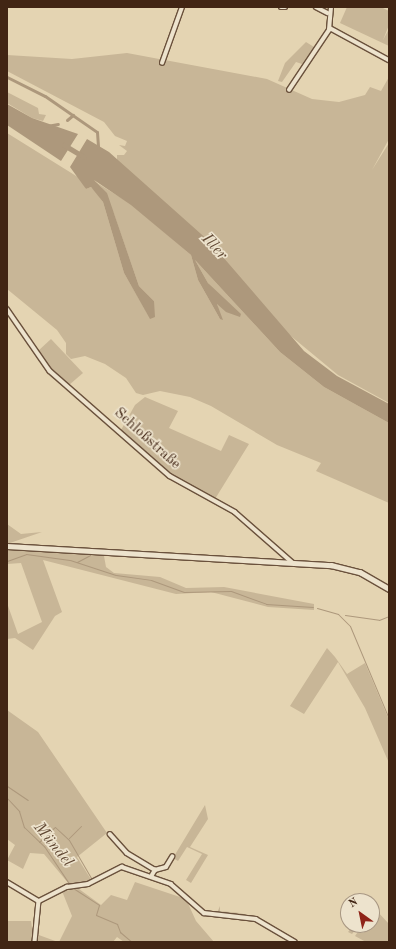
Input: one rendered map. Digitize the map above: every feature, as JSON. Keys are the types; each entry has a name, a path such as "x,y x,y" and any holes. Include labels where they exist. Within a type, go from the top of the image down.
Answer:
{"main road":[{"path":"7,546 293,563 346,568 372,578 389,589"}],"street":[{"path":"162,63 182,7"},
{"path":"316,7 328,13"},
{"path":"289,90 330,28 328,13 331,7"},
{"path":"330,28 389,60"},
{"name":"Schloßstraße","path":"7,309 50,372 170,476 235,512 293,563"},
{"path":"110,834 129,854 155,870"},
{"path":"152,875 155,870 166,867 172,857"},
{"path":"39,901 67,887 88,884 122,867 152,875 172,884 204,913 256,919 294,942"},
{"path":"7,882 39,901"},
{"path":"35,942 39,901"}],"shaded area":[{"path":"347,7 381,7 389,11 389,25 383,40 389,29 389,46 340,23"},
{"path":"306,42 314,47 302,64 296,62 282,82 278,81 285,63"},
{"path":"127,53 267,79 312,99 339,102 365,95 370,87 381,91 389,77 389,139 372,170 389,143 389,403 338,375 280,327 190,225 117,161 117,155 124,155 127,151 119,145 125,146 127,141 115,136 104,122 7,71 7,55 72,59"},
{"path":"7,92 38,108 39,114 46,115 43,121 32,118 7,103"},
{"path":"7,133 81,179 86,189 91,187 95,191 103,202 124,273 150,318 154,301 139,286 114,214 101,187 89,178 131,204 191,255 198,280 220,319 217,304 236,315 208,283 195,260 280,352 324,387 389,423 389,503 316,471 321,463 277,445 211,406 190,397 160,391 143,395 136,393 126,378 105,364 85,356 71,359 66,354 66,343 57,330 7,289"},
{"path":"7,311 50,373 112,427 50,376"},
{"path":"51,339 83,373 69,385 52,371 38,351"},
{"path":"145,397 178,411 169,428 221,451 229,435 249,444 215,499 169,474 121,430 135,405"},
{"path":"7,524 21,534 42,532 7,544"},
{"path":"7,550 104,556 106,567 114,573 160,577 186,588 224,587 314,604 314,610 268,607 211,592 176,594 43,560 62,612 55,616 33,650 15,638 7,639 7,603 18,634 42,622 21,563 7,564"},
{"path":"327,648 335,657 347,674 365,663 389,720 389,763 365,708 338,662 304,714 290,706"},
{"path":"7,710 38,732 107,833 77,857 92,881 69,884 44,854 30,853 23,869 7,860 15,845 7,839"},
{"path":"205,805 208,819 190,847 208,855 191,883 186,880 202,854 187,847 178,861 173,858"},
{"path":"135,882 186,899 196,921 214,942 124,942 117,937 113,942 59,942 72,916 62,891 79,889 101,905 111,895 127,900"},
{"path":"220,906 220,911 240,913 264,920 299,942 256,918 217,913"},
{"path":"380,914 389,924 389,942 366,942 355,936 357,933 380,933"},
{"path":"8,921 31,921 34,942 7,942"},
{"path":"36,934 58,942 36,942"}],"water":[{"path":"7,104 32,118 78,134 61,161 7,125"},
{"path":"87,139 109,152 210,242 304,351 337,376 389,404 389,423 324,387 280,352 195,260 208,283 241,314 240,317 226,312 217,304 223,320 220,319 198,280 191,255 131,205 94,180 107,193 139,286 154,301 155,317 150,319 124,273 103,202 91,187 86,189 70,167"}],"waterway":[{"path":"7,77 45,96 97,132 98,148"},
{"path":"67,120 73,115"},
{"path":"47,126 58,124"},
{"name":"Iller","path":"64,145 84,157"},
{"path":"7,561 26,554 70,560 116,575 151,580 184,592 231,591 266,604 313,607"},
{"path":"77,562 90,555"},
{"path":"317,608 338,614 350,626 389,719"},
{"path":"345,615 379,620 389,616"},
{"path":"7,786 28,800"},
{"name":"Mündel","path":"7,798 19,811 24,827 44,846 70,885"},
{"path":"69,838 81,826"},
{"path":"48,833 55,827 69,840 91,878"},
{"path":"39,842 47,835"},
{"path":"73,888 99,905 96,915 117,924 120,932 132,942"}]}
